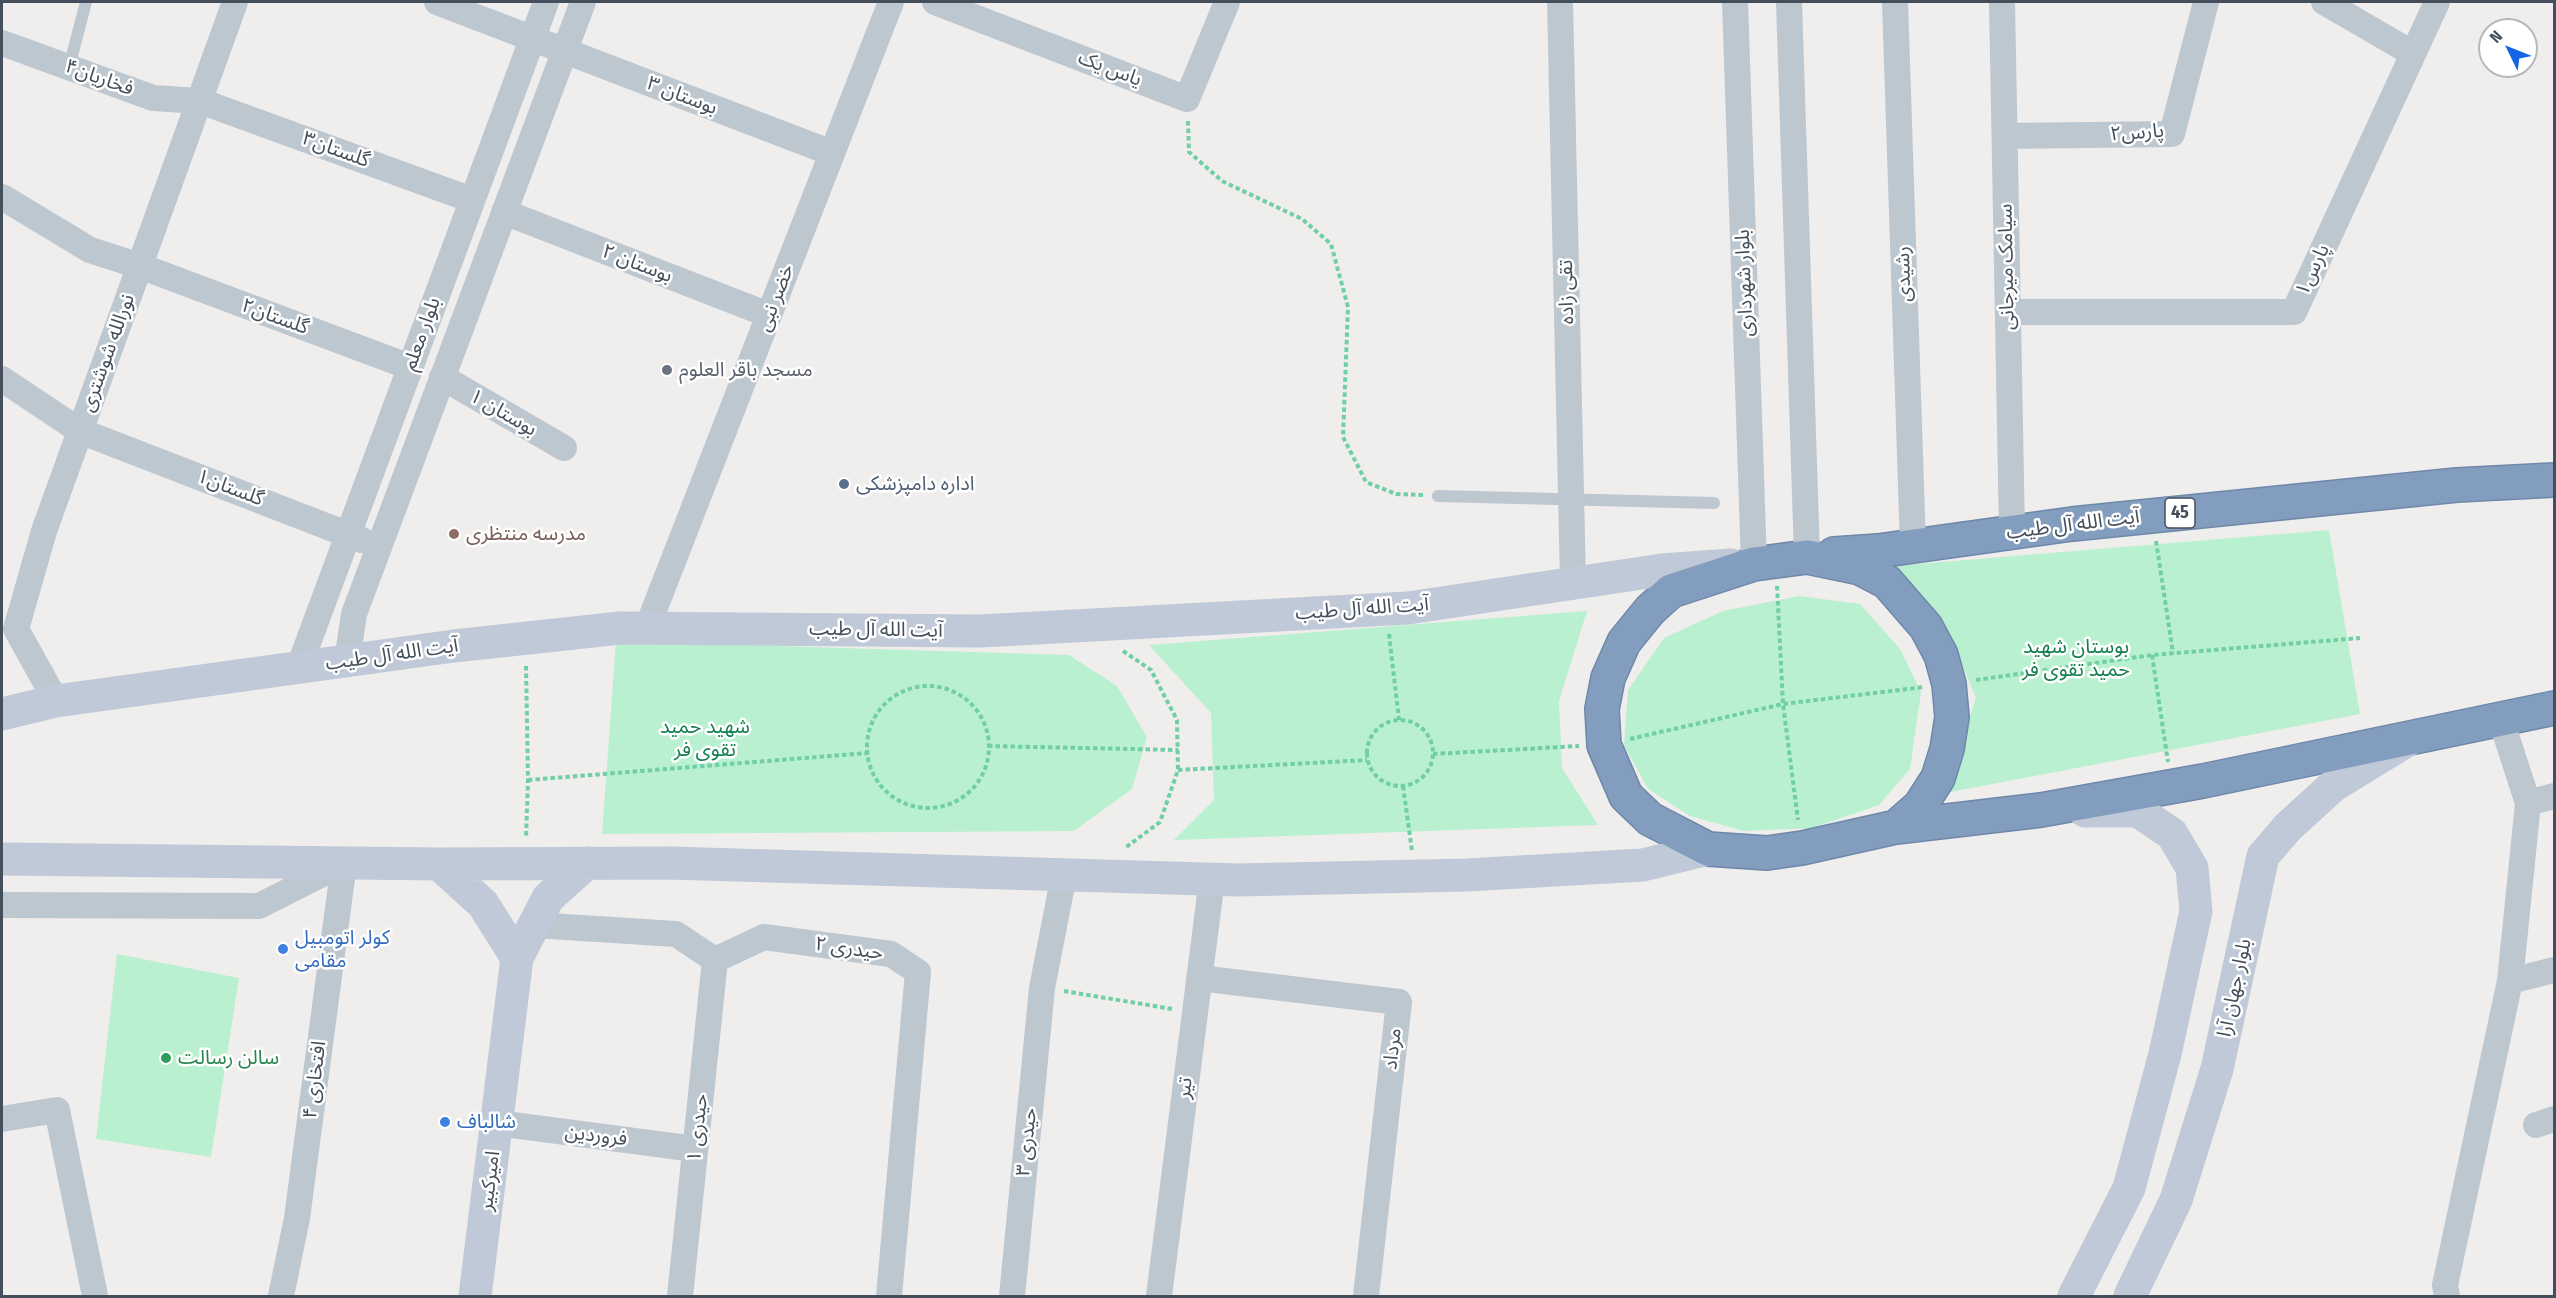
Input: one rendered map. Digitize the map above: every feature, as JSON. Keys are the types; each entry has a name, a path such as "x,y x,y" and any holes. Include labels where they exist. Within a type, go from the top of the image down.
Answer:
{"highway":[{"name":"آیت الله آل طیب","path":"1779,560 2152,516 2457,485 2554,480"},
{"path":"1896,827 1920,806 1938,778 1947,749 1952,717 1949,684 1941,655 1926,627 1887,582 1860,568 1779,560 1671,591 1624,642 1608,678 1602,709 1604,745 1626,796 1650,819 1708,849 1767,852 1802,848 1896,827 2041,810 2171,787 2554,708"}],"main road":[{"name":"آیت الله آل طیب","path":"2,714 56,701 299,667 620,628 981,631 1408,608 1662,570 1779,560"},
{"name":"بلوار جهان آرا","path":"2130,1296 2176,1200 2217,1069 2263,856 2288,827 2334,786 2412,738"},
{"path":"2041,810 2138,811 2172,834 2193,868 2196,911 2165,1054 2129,1188 2074,1296"},
{"path":"2,859 439,864 670,863 1212,879 1416,876 1643,866 1708,849"},
{"path":"517,958 548,898 587,863"},
{"path":"439,864 483,904 517,958"},
{"name":"امیرکبیر","path":"476,1296 517,958"}],"street":[{"name":"نورالله شوشتری","path":"56,701 9,624 235,2"},
{"name":"بوستان ۳","path":"437,2 832,153"},
{"name":"بلوار معلم","path":"299,667 546,2"},
{"name":"بلوار معلم","path":"347,661 354,614 583,2"},
{"name":"خضر نبی","path":"647,628 891,2"},
{"name":"یاس یک","path":"935,2 1187,99"},
{"path":"1187,99 1227,2"},
{"name":"تقی زاده","path":"1560,2 1573,583"},
{"name":"بلوار شهرداری","path":"1735,2 1779,560"},
{"path":"1779,560 1789,2"},
{"name":"رشیدی","path":"1895,2 1913,546"},
{"name":"سیامک میرجانی","path":"2002,2 2012,532"},
{"name":"پارس۲","path":"2005,136 2172,134 2205,2"},
{"path":"2324,2 2412,53"},
{"name":"پارس۱","path":"2008,312 2294,312 2437,2"},
{"name":"فخاریان۴","path":"2,43 153,98 200,100"},
{"name":"گلستان۳","path":"200,100 472,200"},
{"name":"گلستان۲","path":"2,197 90,250 140,266 410,367"},
{"name":"بوستان ۲","path":"504,212 769,315"},
{"name":"بوستان ۱","path":"442,378 564,448"},
{"name":"گلستان۱","path":"2,380 80,431 380,546"},
{"path":"2447,1296 2445,1285 2510,981 2528,803 2501,720"},
{"path":"2528,803 2554,796"},
{"path":"2,904 259,906 344,863"},
{"name":"افتخاری ۴","path":"281,1296 297,1218 344,863"},
{"name":"حیدری ۳","path":"1012,1296 1042,988 1064,875"},
{"name":"تیر","path":"1159,1296 1212,879"},
{"path":"534,925 676,934 715,960"},
{"name":"حیدری ۲","path":"715,960 764,938 891,954 918,972 889,1296"},
{"name":"حیدری ۱","path":"680,1296 715,960"},
{"path":"2510,981 2554,970"},
{"name":"مرداد","path":"1199,978 1399,1002 1366,1296"},
{"path":"2,1119 57,1110 95,1296"},
{"name":"فروردین","path":"497,1123 695,1149"}],"lane":[{"path":"69,67 86,2"},
{"path":"1438,496 1714,503"}],"path":[{"path":"1187,99 1189,152 1222,181 1302,219 1331,244 1348,307 1343,437 1366,482 1396,494 1438,496"},
{"path":"2152,516 2173,653"},
{"path":"1779,560 1783,704 1802,848"},
{"path":"1386,609 1400,720"},
{"path":"1085,626 1151,670 1177,720 1178,770 1160,822 1125,849"},
{"path":"525,638 528,780 525,863"},
{"path":"1433,754 1604,745 1783,704 1949,684 2152,655 2360,638"},
{"path":"2152,655 2171,787"},
{"path":"927,685 956,691 978,711 988,746 987,768 970,793 944,807 914,808 888,795 870,771 866,741 876,713 898,693 927,685"},
{"path":"1400,720 1419,726 1430,738 1433,754 1429,769 1418,781 1403,786 1387,784 1374,775 1367,760 1367,744 1375,730 1388,721 1400,720"},
{"path":"988,746 1178,750"},
{"path":"528,780 868,753"},
{"path":"1178,770 1367,760"},
{"path":"1403,786 1416,876"},
{"path":"1042,988 1195,1012"}],"green space":[{"name":"بوستان شهید حمید تقوی فر","path":"2329,530 2360,714 1945,793 1976,698 1947,629 1893,566"},
{"path":"1800,596 1860,604 1900,649 1921,692 1910,769 1879,805 1812,828 1744,831 1690,816 1648,789 1624,745 1628,690 1664,638 1723,611"},
{"path":"1587,611 1559,701 1562,768 1598,825 1174,840 1214,800 1211,713 1149,645"},
{"name":"شهید حمید تقوی فر","path":"616,641 1069,655 1117,686 1147,737 1132,789 1074,831 602,834"},
{"name":"سالن رسالت","path":"117,954 239,978 211,1157 96,1139"}],"place":[{"name":"مسجد باقر العلوم","path":"667,370"},
{"name":"اداره دامپزشکی","path":"844,484"},
{"name":"مدرسه منتظری","path":"454,534"},
{"name":"کولر اتومبیل مقامی","path":"283,949"},
{"name":"سالن رسالت","path":"166,1058"},
{"name":"شالباف","path":"445,1122"}]}
